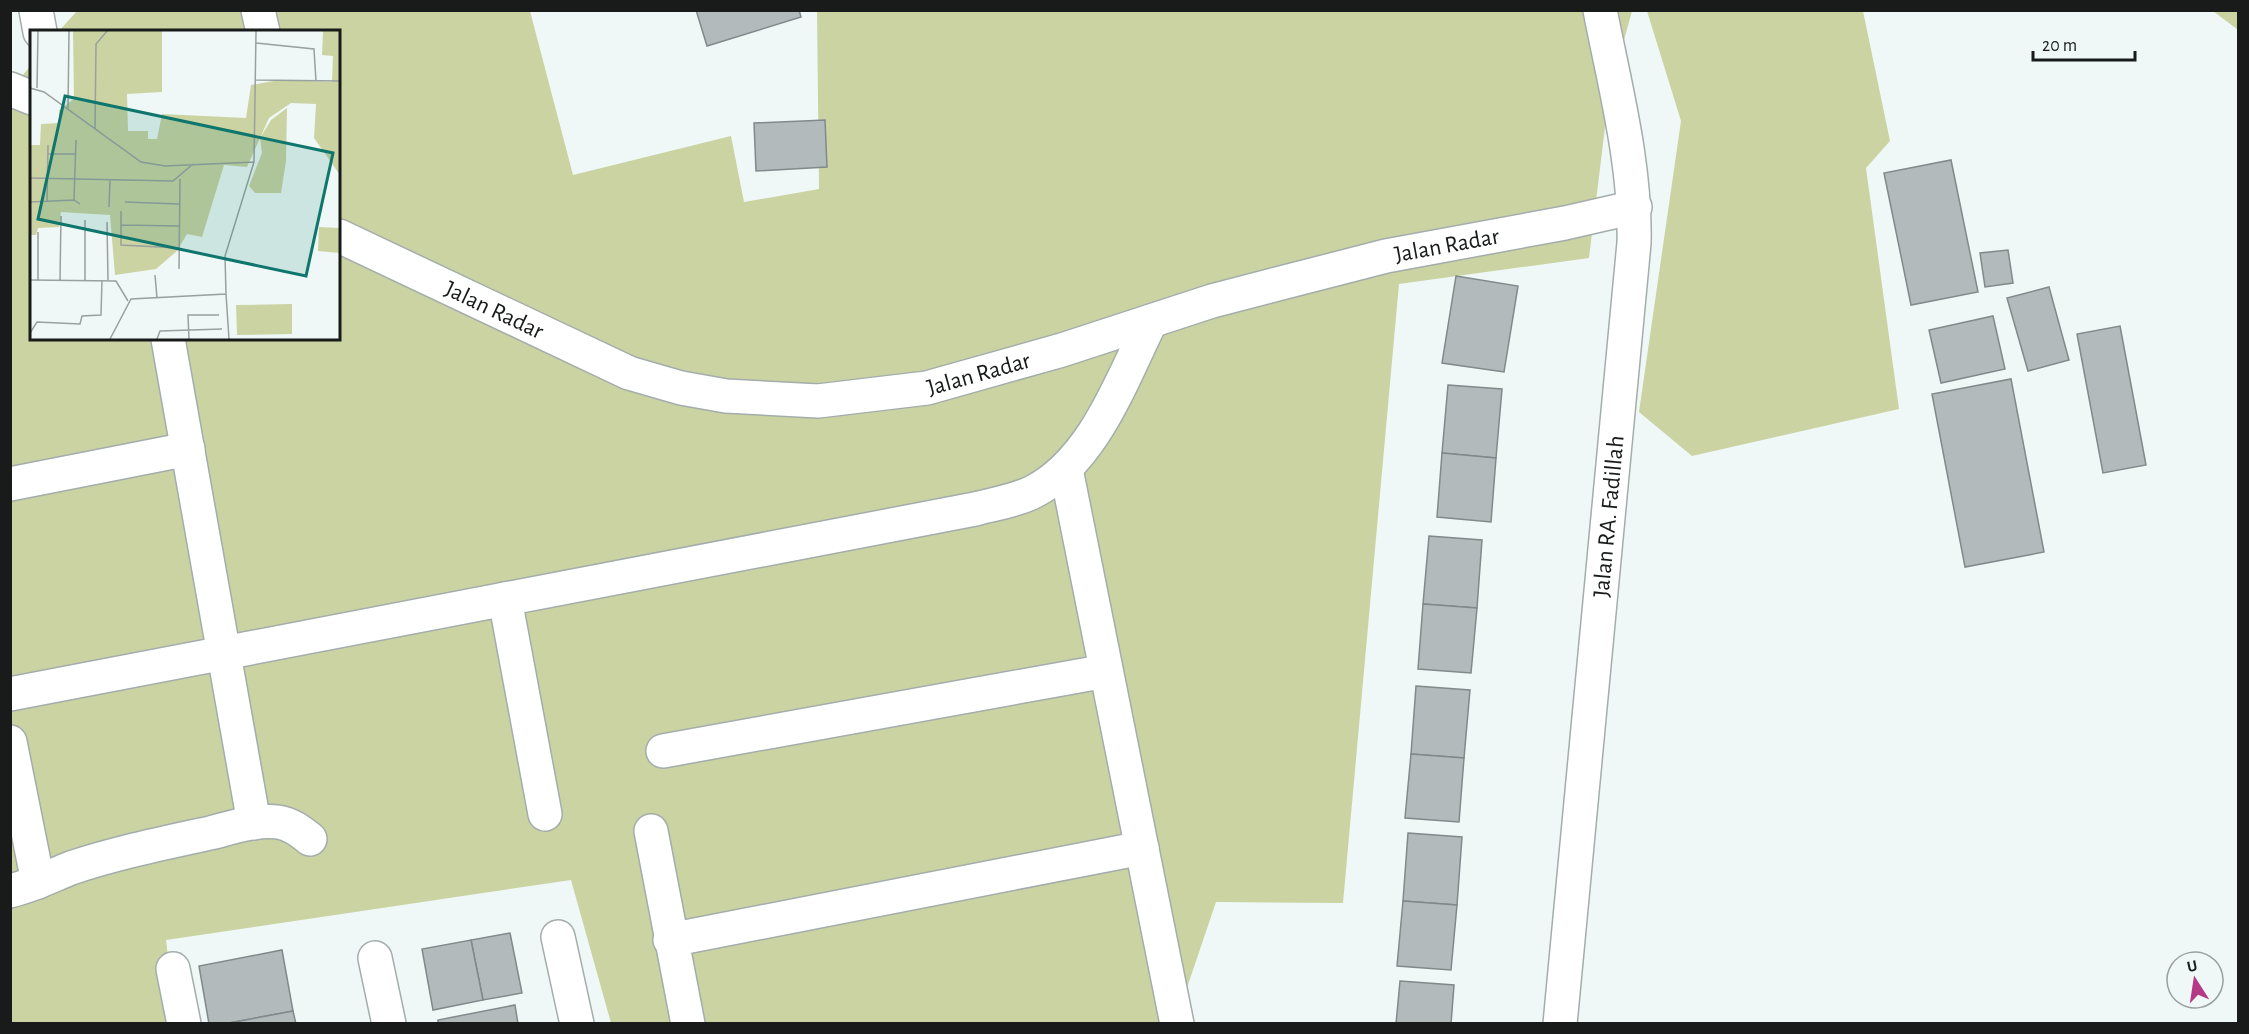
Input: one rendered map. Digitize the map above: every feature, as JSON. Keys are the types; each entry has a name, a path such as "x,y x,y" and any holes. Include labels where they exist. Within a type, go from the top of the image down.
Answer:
{"street":[{"path":"36,10 40,30"},
{"path":"258,10 262,30"},
{"name":"Jalan RA. Fadillah","path":"1560,1023 1633,255 1635,207 1630,164 1600,10"},
{"path":"10,89 30,97"},
{"name":"Jalan Radar","path":"340,236 628,374 681,388 726,396 818,401 927,388 1062,350 1212,301 1386,256 1565,223 1635,207"},
{"path":"10,694 975,509 1032,492 1066,469 1102,420 1151,321"},
{"path":"168,340 254,823"},
{"path":"10,484 188,449"},
{"path":"1066,469 1176,1023"},
{"path":"505,599 545,814"},
{"path":"663,751 1106,671"},
{"path":"10,742 24,887 72,868 118,855 254,823 267,821 284,823 293,826 310,839"},
{"path":"651,831 670,940 688,1023"},
{"path":"670,940 1142,848"},
{"path":"558,937 578,1023"},
{"path":"375,958 389,1023"},
{"path":"173,969 184,1023"}],"green space":[{"path":"77,11 530,11 573,175 731,136 744,202 819,189 817,11 1632,11 1609,95 1589,258 1399,284 1343,903 1216,902 1175,1023 611,1023 571,880 166,940 176,1023 11,1024 11,90 30,66 30,340 340,340 340,30 60,30"},
{"path":"1647,11 1863,11 1890,141 1866,168 1899,409 1692,456 1639,412 1681,121"},
{"path":"2213,11 2238,11 2238,30"}],"building":[{"path":"696,10 799,10 801,17 707,46"},
{"path":"825,120 827,167 756,171 754,123"},
{"path":"1951,160 1978,292 1911,305 1884,173"},
{"path":"2008,250 2013,283 1985,287 1980,253"},
{"path":"1456,276 1518,286 1504,372 1442,363"},
{"path":"2049,287 2069,360 2028,371 2007,298"},
{"path":"1993,316 2005,369 1941,383 1929,330"},
{"path":"2120,326 2146,465 2103,473 2077,334"},
{"path":"2011,379 2044,552 1965,567 1932,394"},
{"path":"1448,385 1502,389 1496,458 1442,453"},
{"path":"1442,453 1496,458 1491,522 1437,517"},
{"path":"1429,536 1482,540 1477,608 1423,604"},
{"path":"1423,604 1477,608 1471,673 1418,669"},
{"path":"1416,686 1470,690 1464,758 1411,754"},
{"path":"1411,754 1464,758 1459,822 1405,818"},
{"path":"1408,833 1462,837 1457,905 1403,901"},
{"path":"1403,901 1457,905 1451,970 1397,966"},
{"path":"510,933 522,993 483,1000 471,940"},
{"path":"471,940 483,1000 433,1010 422,949"},
{"path":"282,950 293,1011 224,1024 209,1024 199,966"},
{"path":"1400,981 1454,985 1451,1024 1396,1024"},
{"path":"515,1005 518,1024 438,1024 438,1020"},
{"path":"293,1011 296,1024 224,1024"}]}
